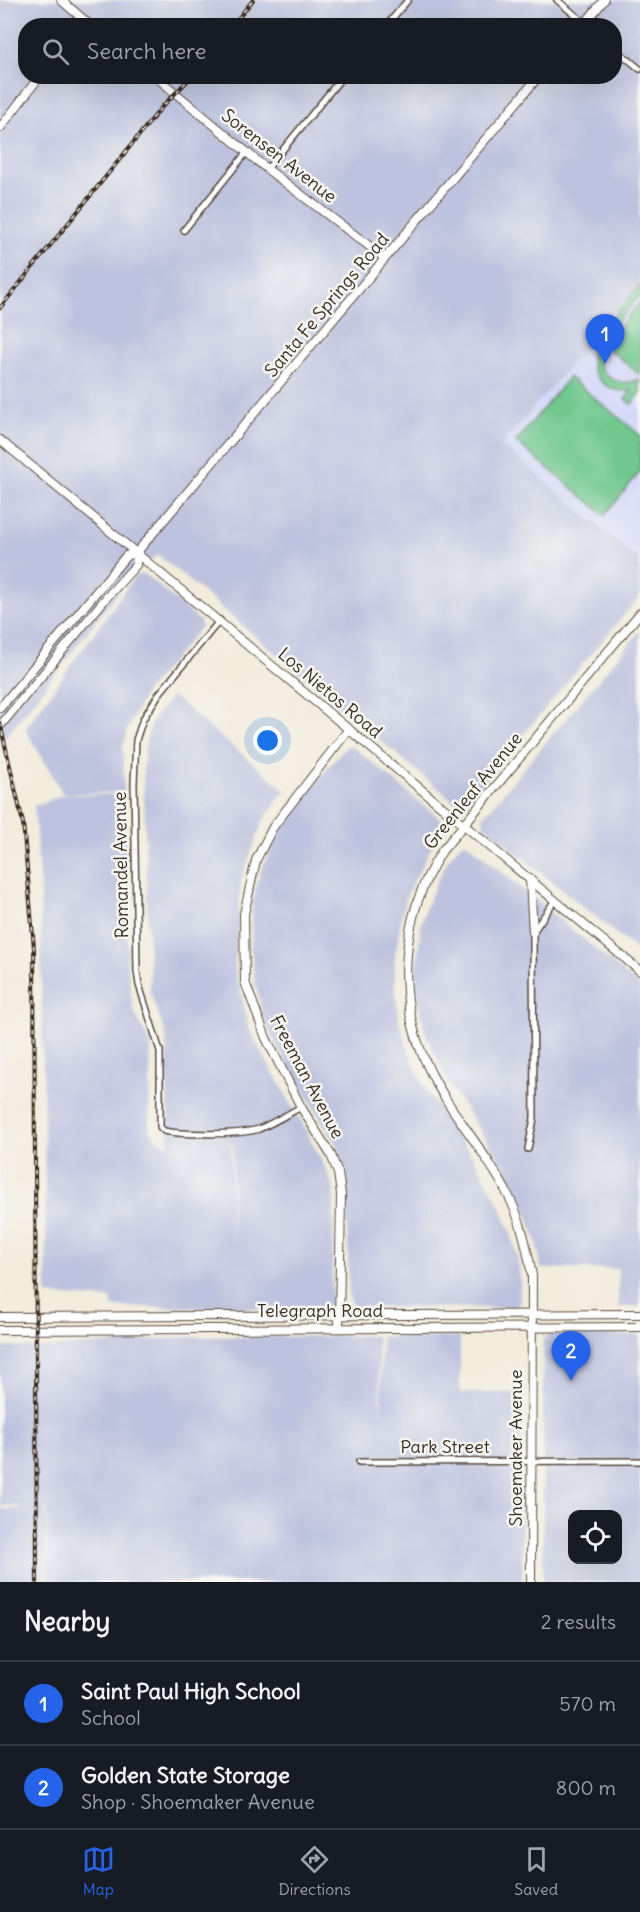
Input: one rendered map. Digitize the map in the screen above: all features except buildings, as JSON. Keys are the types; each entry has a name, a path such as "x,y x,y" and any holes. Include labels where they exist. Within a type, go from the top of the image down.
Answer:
{"main road":[{"path":"61,0 79,18"},
{"path":"590,18 604,0"},
{"path":"0,128 34,84"},
{"name":"Sorensen Avenue","path":"165,84 267,169 385,258"},
{"name":"Santa Fe Springs Road","path":"0,708 126,556 137,552 533,84"},
{"name":"Los Nietos Road","path":"0,440 220,620 640,971"},
{"name":"Santa Fe Springs Road","path":"0,726 136,564 137,552"},
{"name":"Greenleaf Avenue","path":"532,1314 532,1276 524,1235 516,1212 501,1182 429,1071 414,1032 407,996 408,938 417,902 433,866 462,824 640,613"},
{"path":"76,617 84,624"},
{"name":"Freeman Avenue","path":"339,1327 341,1194 338,1173 331,1155 301,1107 266,1038 246,982 244,914 256,860 273,827 349,729"},
{"path":"530,879 532,932"},
{"name":"Shoemaker Avenue","path":"531,1582 532,1314"},
{"name":"Telegraph Road","path":"0,1317 640,1314"},
{"name":"Telegraph Road","path":"0,1330 640,1327"}],"street":[{"path":"393,18 408,0"},
{"path":"557,0 577,18"},
{"path":"622,54 640,69"},
{"path":"267,169 336,84"},
{"path":"183,230 247,152"},
{"name":"Romandel Avenue","path":"220,620 159,694 143,719 136,740 134,783 138,971 139,985 160,1051 160,1127 164,1131 175,1134 240,1133 259,1129 301,1107"},
{"path":"528,1149 534,1118 532,932 555,900"},
{"name":"Park Street","path":"359,1462 640,1461"}],"shaded area":[{"path":"0,0 640,0 640,283 502,445 640,561 640,596 465,804 458,805 158,555 134,572 0,744"},
{"path":"640,283 640,561 502,445"},
{"path":"145,574 200,621 201,627 145,693 127,730 123,748 124,792 63,794 25,729 136,575"},
{"path":"639,632 640,953 484,826 483,817"},
{"path":"172,696 285,790 263,821 241,880 235,968 250,1032 301,1121 329,1175 334,1191 332,1300 328,1306 321,1309 112,1307 111,1299 47,1295 40,889 34,806 63,795 124,794 128,970 133,1009 151,1046 149,1129 156,1139 169,1146 166,1035 150,993 143,767 146,742 152,722","holes":["233,1144 231,1260 231,1145 203,1145"]},
{"path":"352,746 444,822 443,833 433,845 408,892 395,957 395,989 400,1024 411,1059 425,1088 478,1165 500,1205 511,1233 518,1258 520,1282 520,1303 513,1308 353,1307 349,1297 346,1175 335,1142 278,1049 264,1020 255,982 251,949 252,905 259,876 285,822 345,747"},
{"path":"466,842 640,986 640,1307 618,1307 618,1269 541,1269 537,1243 523,1203 506,1169 450,1086 426,1035 419,1008 416,972 421,925 426,906 448,860 461,843"},
{"path":"549,1334 640,1335 640,1582 543,1582 543,1340"},
{"path":"377,1336 381,1418 381,1337 460,1337 460,1393 521,1393 522,1582 48,1582 47,1506 46,1582 0,1582 0,1509 19,1509 19,1506 0,1506 0,1347 51,1348 188,1337"}],"green space":[{"path":"640,285 640,296 607,335 601,346 599,357 601,367 609,377 624,383 640,379 640,394 631,404 625,399 632,391 612,388 598,378 593,370 591,352 594,341"},
{"path":"640,302 640,375 604,345"},
{"path":"569,377 640,435 640,472 605,515 516,442"}],"railway":[{"path":"238,18 253,0"},
{"path":"0,308 161,108 184,84"},
{"path":"0,723 23,823 34,948 37,1582"}],"place":[{"name":"Saint Paul High School","path":"605,364"},
{"name":"Golden State Storage","path":"571,1381"}]}
